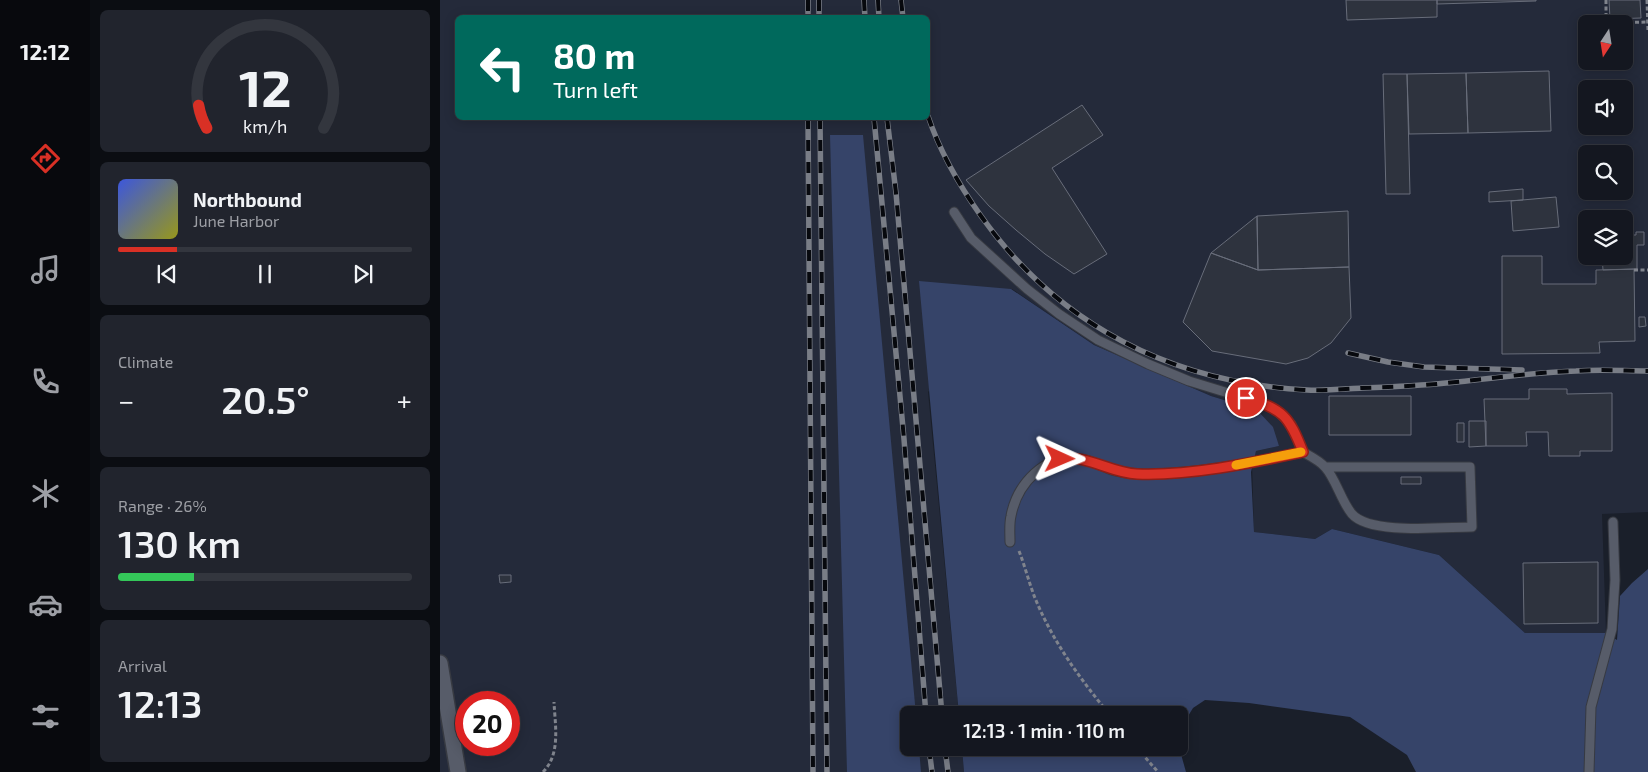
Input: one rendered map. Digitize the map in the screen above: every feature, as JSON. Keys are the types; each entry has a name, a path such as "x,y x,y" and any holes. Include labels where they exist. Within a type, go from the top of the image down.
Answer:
{"street":[{"path":"440,663 458,772"}],"lane":[{"path":"954,212 971,238 1027,289 1098,340 1163,371 1261,403 1276,410 1291,424 1303,452 1325,467 1348,508 1363,523 1384,528 1472,527 1470,467 1325,467"},
{"path":"1010,542 1010,524 1016,500 1029,479 1040,468 1060,459 1082,459 1120,472 1153,474 1252,463 1303,452"},
{"path":"1589,772 1591,707 1612,629 1615,580 1613,522"}],"path":[{"path":"1606,0 1606,23 1648,22"},
{"path":"1647,0 1648,30"},
{"path":"1634,270 1648,270"},
{"path":"1010,524 1035,598 1050,630 1073,668 1103,706"},
{"path":"543,772 547,768 554,750 556,736 554,702"},
{"path":"1144,756 1158,772"}],"shaded area":[{"path":"440,0 1648,0 1648,512 1602,514 1606,633 1525,633 1439,555 1332,529 1315,539 1254,532 1252,463 1256,451 1279,446 1257,410 1211,396 1094,345 1012,289 928,392 958,706 900,706 900,756 963,756 964,772 440,772"},
{"path":"830,135 863,135 915,706 900,706 900,756 920,756 921,772 847,772"},
{"path":"919,281 1011,289 1094,345 1211,396 1257,410 1273,427 1279,446 1256,451 1251,472 1254,532 1315,539 1332,529 1439,555 1525,633 1606,633 1617,640 1620,596 1648,569 1648,772 1416,772 1407,755 1350,717 1249,703 1205,700 1193,708 1188,716 1188,706 958,706"},
{"path":"963,756 1182,756 1186,772 964,772"}],"building":[{"path":"1346,0 1437,0 1437,17 1347,20"},
{"path":"1437,0 1536,0 1536,1 1437,4"},
{"path":"1609,0 1640,0 1641,18 1633,18 1633,15 1610,15"},
{"path":"1549,71 1551,131 1468,133 1466,73"},
{"path":"1466,73 1468,133 1409,134 1407,74"},
{"path":"1383,74 1407,74 1410,194 1386,194"},
{"path":"1082,105 1103,135 1052,168 1107,254 1074,274 1045,254 1016,230 989,206 966,180"},
{"path":"1523,189 1523,200 1489,202 1489,192"},
{"path":"1556,197 1559,227 1513,231 1511,201"},
{"path":"1348,211 1349,267 1258,270 1257,216"},
{"path":"1257,216 1258,270 1211,253"},
{"path":"1636,232 1644,232 1644,245 1637,245 1637,269 1603,270 1603,265 1633,265 1633,235 1636,235"},
{"path":"1211,253 1258,270 1349,267 1351,318 1331,343 1308,358 1286,364 1212,351 1183,322"},
{"path":"1502,256 1542,256 1542,284 1596,284 1596,270 1634,269 1635,341 1599,342 1600,353 1502,354"},
{"path":"1639,317 1645,317 1646,326 1639,327"},
{"path":"1529,389 1567,389 1567,394 1612,393 1612,451 1580,451 1580,456 1549,456 1548,432 1526,432 1527,446 1486,446 1484,399 1529,399"},
{"path":"1329,396 1411,396 1411,435 1329,435"},
{"path":"1469,421 1486,421 1486,446 1469,447"},
{"path":"1457,423 1464,423 1464,442 1457,442"},
{"path":"1401,477 1421,477 1421,484 1401,484"},
{"path":"1598,562 1598,623 1524,624 1523,563"},
{"path":"499,575 511,575 511,582 500,583"}],"railway":[{"path":"808,0 808,15"},
{"path":"819,0 819,15"},
{"path":"864,0 865,15"},
{"path":"878,0 879,15"},
{"path":"901,0 903,15"},
{"path":"808,120 813,772"},
{"path":"820,120 827,772"},
{"path":"874,120 904,439 925,706"},
{"path":"887,120 896,193 941,706"},
{"path":"930,120 944,155 965,192 981,216 1012,255 1046,289 1083,318 1123,342 1166,361 1211,375 1258,385 1307,390 1425,385 1528,374 1594,370 1648,371"},
{"path":"1348,353 1388,362 1424,367 1522,370"},
{"path":"930,756 932,772"},
{"path":"946,756 948,772"}],"slow traffic":[{"path":"1236,465 1301,452"}],"route":[{"path":"1060,459 1082,459 1120,472 1153,474 1252,463 1303,452 1296,432 1285,417 1276,410 1246,398"}]}
